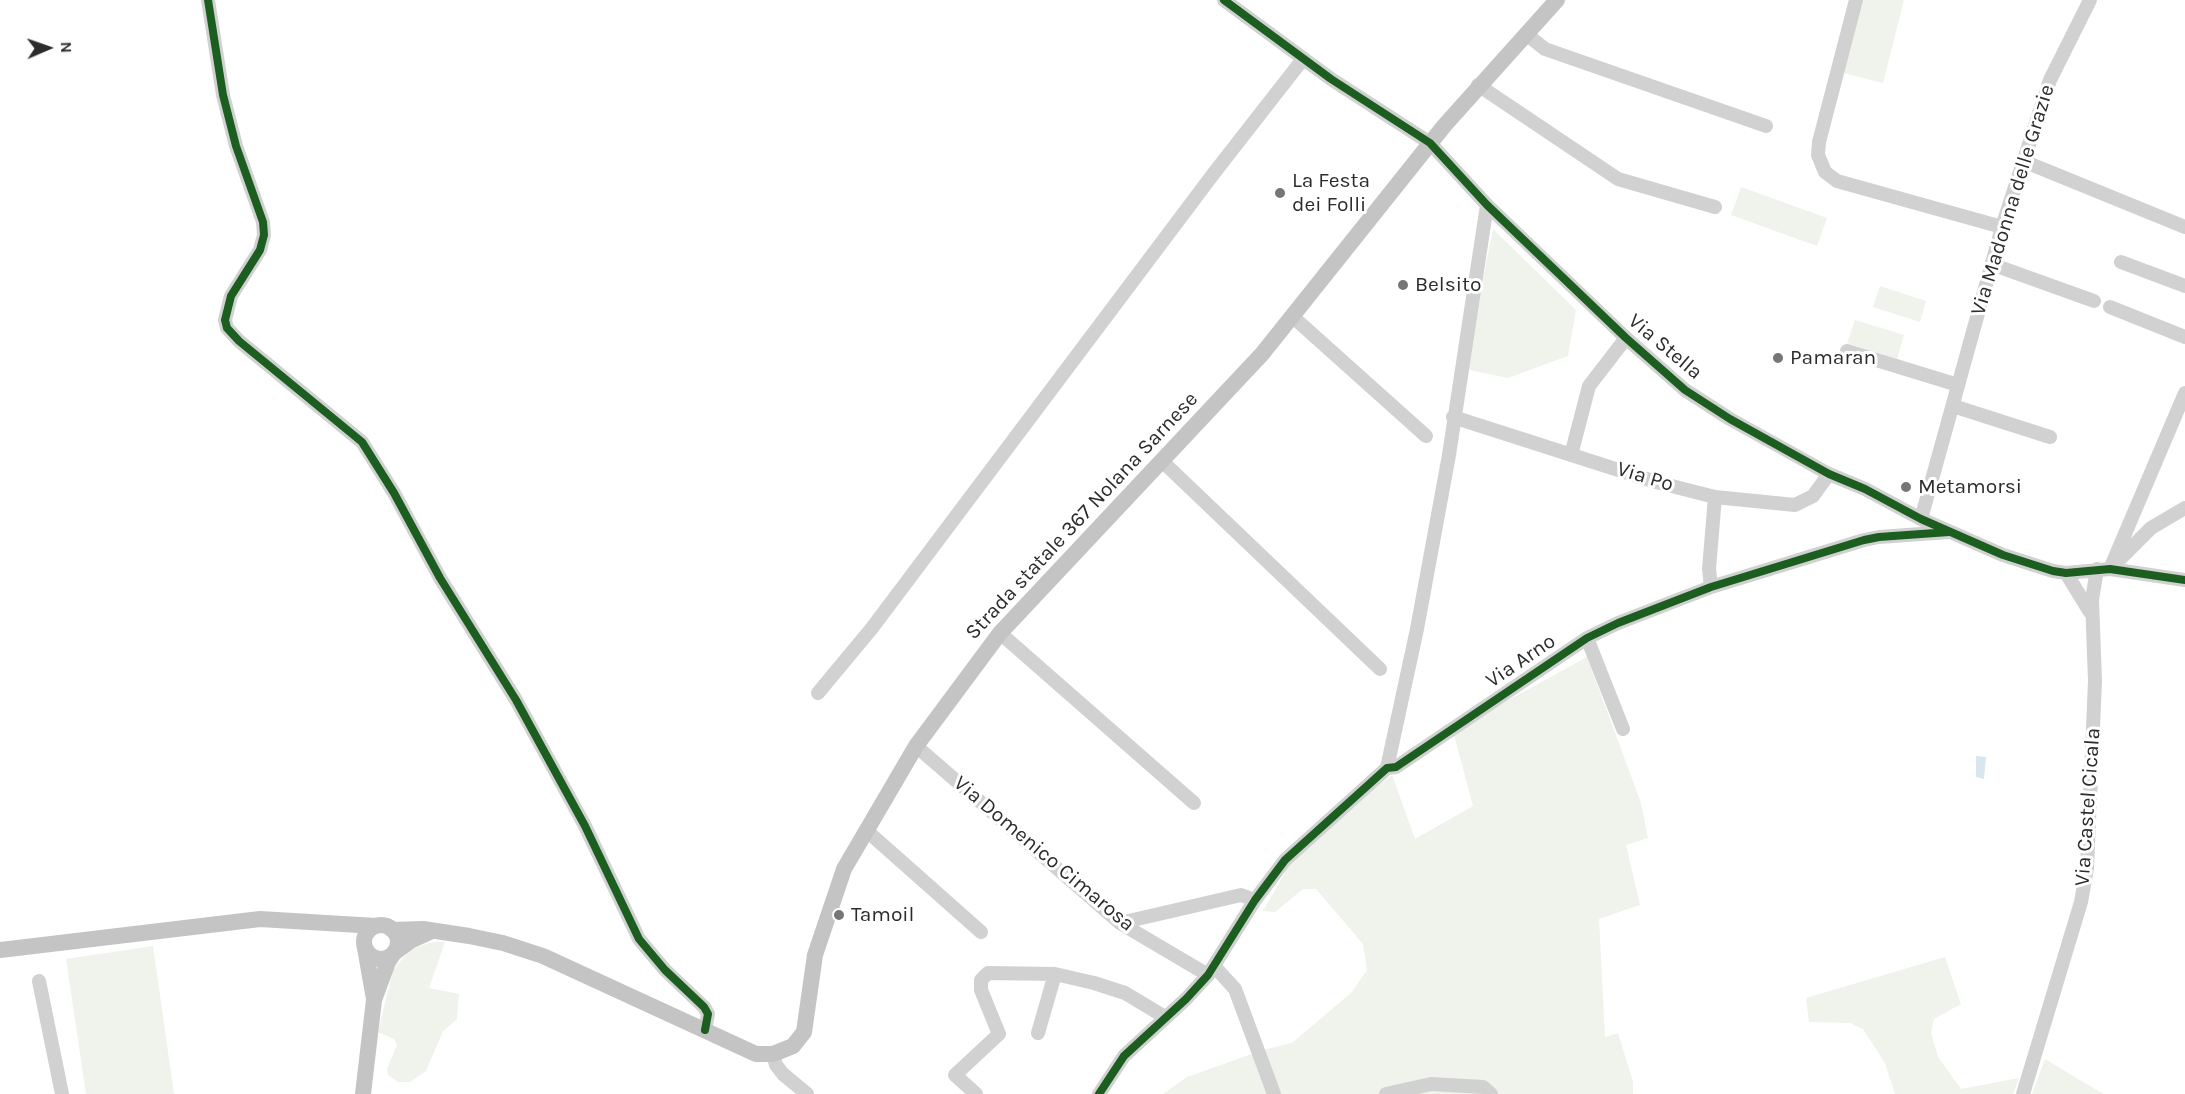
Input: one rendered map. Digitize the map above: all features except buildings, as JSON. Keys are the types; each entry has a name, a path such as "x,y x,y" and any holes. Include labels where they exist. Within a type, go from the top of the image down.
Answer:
{"main road":[{"name":"Strada statale 367 Nolana Sarnese","path":"773,1054 793,1046 804,1032 815,954 844,869 916,746 1000,633 1262,354 1478,85 1557,0"},
{"path":"0,950 260,919 336,922 434,931 503,944 543,956 756,1054 773,1054"},
{"path":"336,922 359,938 366,950 376,959 386,958 410,940 434,931"},
{"path":"363,1094 374,1000 366,950 366,935 384,928"},
{"path":"374,1000 398,939 384,928"}],"street":[{"path":"208,0 225,105 263,222 264,235 260,250 231,296 225,320 227,328 239,341 362,442 521,710 585,826 639,939 665,970 704,1007 708,1014 705,1030"},
{"name":"Via Stella","path":"1224,0 1303,59 1430,143 1486,206 1626,338 1686,390 1730,419 1829,474 1865,489 1949,532"},
{"path":"1856,0 1819,142 1818,155 1825,172 1837,181 2002,227"},
{"name":"Via Madonna delle Grazie","path":"1921,519 1991,264 2023,161 2050,80 2090,0"},
{"path":"1526,34 1545,49 1766,126"},
{"path":"818,693 872,628 1214,172 1303,59"},
{"path":"1478,85 1617,179 1715,207"},
{"path":"2023,161 2185,227"},
{"path":"1387,768 1417,629 1486,206"},
{"path":"2121,262 2185,286"},
{"path":"1991,264 2094,301"},
{"path":"2110,307 2185,337"},
{"path":"1292,316 1425,436"},
{"path":"1571,454 1589,386 1626,338"},
{"path":"1847,351 1958,385"},
{"name":"Via Castel Cicala","path":"2023,1094 2061,969 2087,868 2095,681 2093,619 2103,569 2132,512 2185,393"},
{"path":"1953,406 2050,437"},
{"name":"Via Po","path":"1453,417 1714,497 1795,505 1813,496 1829,474"},
{"path":"1162,460 1380,669"},
{"path":"1711,587 1709,569 1714,497"},
{"path":"2103,569 2151,528 2185,508"},
{"path":"2132,512 2140,522 2151,528"},
{"path":"1949,532 2032,565 2066,573 2103,569 2185,580"},
{"name":"Via Arno","path":"1099,1094 1124,1056 1186,999 1211,970 1255,900 1285,860 1387,768 1396,767 1587,638 1711,587 1879,537 1949,532"},
{"path":"2066,573 2086,601 2093,619"},
{"path":"1000,633 1194,803"},
{"path":"1587,638 1623,729"},
{"name":"Via Domenico Cimarosa","path":"916,746 1120,923 1211,970 1235,988 1274,1094"},
{"path":"867,831 981,932"},
{"path":"1120,923 1241,895 1255,900"},
{"path":"976,1094 955,1075 999,1034 980,985 983,976 994,971 1055,974 1125,993 1165,1017"},
{"path":"1038,1033 1055,974"},
{"path":"39,981 62,1094"},
{"path":"773,1054 776,1065 783,1074 807,1094"},
{"path":"1386,1094 1431,1084 1472,1085 1483,1087 1491,1094"}],"shaded area":[{"path":"1863,0 1904,0 1883,83 1844,73"},
{"path":"1741,187 1827,218 1817,246 1731,215"},
{"path":"1493,229 1576,310 1568,356 1508,378 1465,369"},
{"path":"1880,286 1926,301 1920,322 1873,307"},
{"path":"1855,320 1904,335 1897,359 1847,343"},
{"path":"1587,657 1641,803 1648,838 1626,845 1640,905 1599,919 1605,1037 1618,1033 1633,1082 1633,1094 1163,1094 1187,1077 1263,1050 1292,1043 1352,992 1367,970 1363,944 1316,889 1303,889 1275,912 1263,911 1290,864 1355,803 1392,775 1415,839 1473,806 1454,735 1483,714"},
{"path":"1976,756 1986,757 1984,779 1976,777"},
{"path":"433,942 445,942 429,988 459,994 457,1019 443,1031 426,1071 410,1082 398,1082 388,1075 387,1069 397,1045 394,1039 378,1032 393,970 411,949"},
{"path":"153,946 174,1094 86,1094 66,959"},
{"path":"1945,957 1961,1004 1934,1019 1931,1033 1938,1057 1961,1089 2019,1078 2013,1094 1895,1094 1885,1063 1863,1029 1850,1023 1809,1022 1806,998"},
{"path":"2045,1059 2078,1079 2104,1094 2032,1094"}],"cycle path":[{"path":"208,0 223,95 236,146 263,222 264,235 260,250 231,296 225,320 227,328 239,341 362,442 394,493 440,578 516,700 585,826 639,939 665,970 704,1007 708,1014 705,1030"},
{"path":"1224,0 1331,79 1430,143 1487,205 1626,338 1685,390 1730,419 1829,474 1865,489 1921,519 2003,555 2066,573 2110,569 2185,580"},
{"path":"1099,1094 1124,1056 1186,999 1208,975 1255,900 1285,860 1387,768 1396,767 1587,638 1618,623 1711,587 1864,540 1949,532"}],"place":[{"name":"La Festa dei Folli","path":"1280,193"},
{"name":"Belsito","path":"1403,285"},
{"name":"Pamaran","path":"1778,358"},
{"name":"Metamorsi","path":"1906,487"},
{"name":"Tamoil","path":"839,915"}]}
